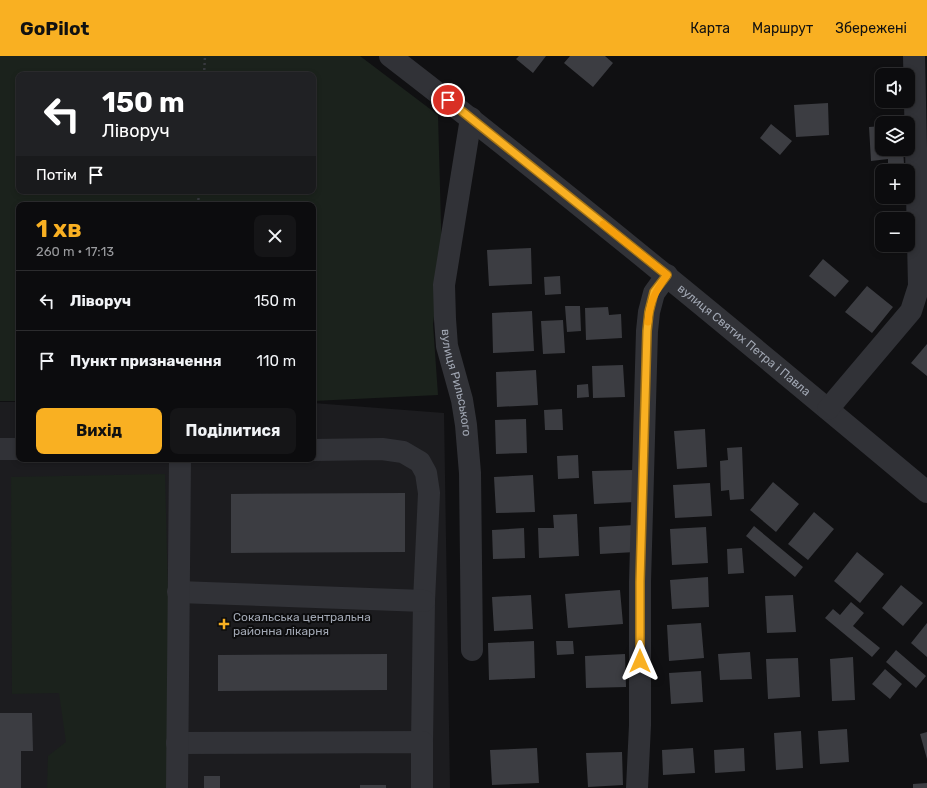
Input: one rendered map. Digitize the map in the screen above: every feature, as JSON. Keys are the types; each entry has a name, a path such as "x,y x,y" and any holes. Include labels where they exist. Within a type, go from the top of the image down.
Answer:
{"street":[{"name":"вулиця Святих Петра і Павла","path":"390,56 471,118 667,275 927,492"},
{"path":"828,409 911,311 918,286 914,56"},
{"name":"вулиця Рильського","path":"471,118 444,286 447,346 462,400 466,425 470,473 472,650"},
{"path":"637,788 640,725 640,582 647,331 649,312 654,292 667,275"},
{"path":"0,449 16,449"},
{"path":"316,450 382,449 403,452 420,462 426,474 428,493 424,601 422,788"},
{"path":"177,788 180,462"},
{"path":"178,592 424,601"},
{"path":"177,743 422,742"}],"path":[{"path":"204,72 205,56"}],"shaded area":[{"path":"0,56 360,56 438,115 442,260 433,324 438,395 316,401 316,202 16,202 16,401 0,401"},
{"name":"Сокальська центральна районна лікарня","path":"0,402 16,402 16,462 316,462 316,403 444,413 450,788 0,788"},
{"path":"165,474 171,712 170,788 47,788 48,756 66,742 59,693 12,694 11,477"}],"building":[{"path":"519,56 546,56 533,73 516,59"},
{"path":"570,56 605,56 613,63 593,87 564,63"},
{"path":"828,103 829,135 796,137 794,105"},
{"path":"771,124 792,141 780,155 760,138"},
{"path":"869,127 875,127 875,156 903,156 904,164 888,164 888,159 871,161"},
{"path":"531,248 532,284 489,286 487,250"},
{"path":"823,259 849,281 835,297 809,276"},
{"path":"560,276 561,294 545,295 544,277"},
{"path":"867,286 893,307 872,333 845,312"},
{"path":"565,306 580,306 581,331 567,332"},
{"path":"608,307 609,315 621,314 622,338 586,340 585,308"},
{"path":"532,311 534,351 493,353 492,313"},
{"path":"563,320 565,353 543,354 541,321"},
{"path":"927,344 927,376 911,363"},
{"path":"623,365 625,397 593,398 592,366"},
{"path":"536,370 538,405 497,407 496,372"},
{"path":"588,384 589,397 577,398 577,385"},
{"path":"562,409 563,430 545,430 544,410"},
{"path":"526,419 527,453 496,454 495,420"},
{"path":"705,429 707,467 677,469 674,431"},
{"path":"742,447 744,499 730,500 729,490 721,491 720,461 728,460 727,448"},
{"path":"578,455 579,478 558,479 557,456"},
{"path":"633,470 635,502 594,504 592,471"},
{"path":"533,475 535,512 496,513 494,477"},
{"path":"773,482 799,504 776,532 750,510"},
{"path":"710,483 712,516 675,518 673,485"},
{"path":"405,493 405,552 231,553 231,494"},
{"path":"814,512 834,529 808,560 788,544"},
{"path":"577,514 579,556 539,558 538,528 554,528 553,515"},
{"path":"634,525 635,552 600,554 599,527"},
{"path":"754,526 803,567 795,577 746,536"},
{"path":"706,527 708,563 672,565 670,529"},
{"path":"524,528 525,558 493,559 492,530"},
{"path":"742,548 744,573 728,574 727,549"},
{"path":"857,552 884,574 860,603 834,581"},
{"path":"708,577 709,607 672,609 670,580"},
{"path":"901,585 923,603 903,626 882,608"},
{"path":"620,590 623,624 568,628 565,594"},
{"path":"531,595 533,629 494,631 492,597"},
{"path":"793,595 796,632 767,633 765,596"},
{"path":"851,602 864,613 853,626 880,648 872,657 825,618 833,609 840,615"},
{"path":"701,623 704,658 669,661 667,625"},
{"path":"927,623 927,657 911,643"},
{"path":"534,641 535,678 489,680 488,643"},
{"path":"556,641 573,641 574,654 557,655"},
{"path":"896,650 926,676 916,688 886,662"},
{"path":"750,652 752,679 720,680 718,654"},
{"path":"387,654 387,690 218,691 218,655"},
{"path":"625,654 626,687 586,688 585,656"},
{"path":"853,657 855,700 832,701 830,659"},
{"path":"798,658 800,697 768,699 766,659"},
{"path":"885,669 902,684 890,699 872,684"},
{"path":"701,671 703,702 671,704 669,673"},
{"path":"0,713 32,713 33,751 21,751 21,788 0,788"},
{"path":"847,729 849,762 820,764 818,731"},
{"path":"801,731 803,768 776,770 774,733"},
{"path":"927,732 927,759 920,734"},
{"path":"537,748 539,783 492,785 490,750"},
{"path":"693,748 695,773 663,775 662,750"},
{"path":"744,748 745,771 715,773 714,750"},
{"path":"622,752 623,785 588,787 586,753"},
{"path":"204,776 220,776 220,788 204,788"},
{"path":"927,783 927,788 913,788 913,784"},
{"path":"360,785 386,785 386,788 360,788"}],"slow traffic":[{"path":"603,224 667,275 654,292 648,322"}],"place":[{"name":"Сокальська центральна районна лікарня","path":"224,624"}],"route":[{"path":"448,100 667,275 654,292 649,312 647,331 640,582 640,661"}]}
